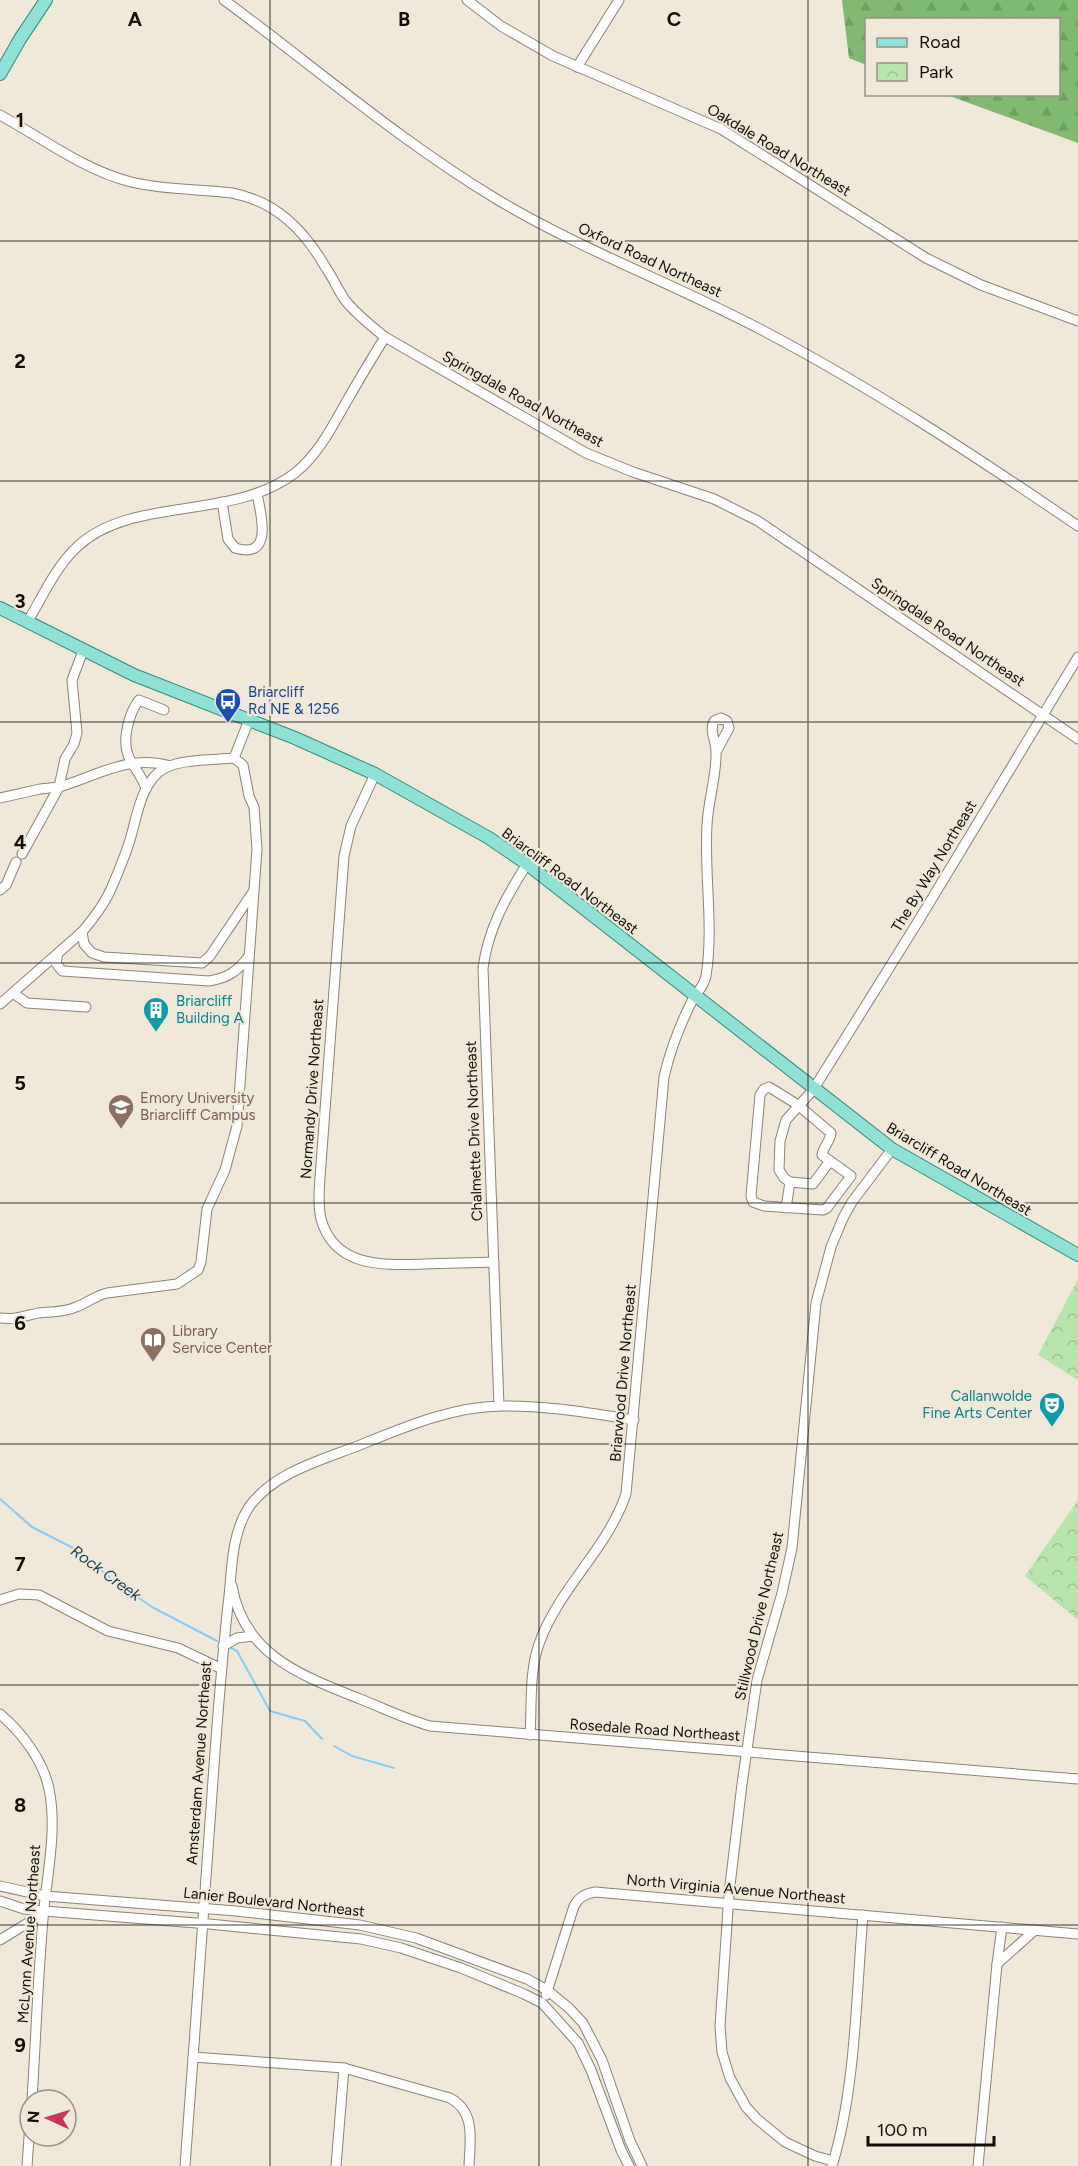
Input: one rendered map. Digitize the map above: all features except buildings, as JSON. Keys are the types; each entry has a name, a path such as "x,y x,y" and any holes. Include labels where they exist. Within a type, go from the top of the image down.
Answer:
{"main road":[{"path":"0,74 46,0"},
{"name":"Briarcliff Road Northeast","path":"0,608 83,651 164,687 312,745 375,774 461,822 527,864 891,1149 1078,1255"}],"street":[{"name":"Oxford Road Northeast","path":"224,0 419,147 497,200 577,243 725,311 799,349 947,437 1078,526"},
{"name":"Oakdale Road Northeast","path":"467,0 501,26 530,44 577,67 721,129 926,258 981,285 1078,321"},
{"path":"577,67 619,0"},
{"name":"Springdale Road Northeast","path":"0,115 85,164 112,176 149,186 232,193 272,207 307,238 345,301 363,320 385,337 586,453 633,472 714,499 758,521 1078,739"},
{"path":"28,621 69,555 89,537 108,526 257,494 283,481 309,459 326,438 385,337"},
{"path":"222,502 228,539 236,548 249,550 256,546 263,535 257,494"},
{"path":"0,890 6,885 59,787 65,759 74,744 77,733 72,680 83,651"},
{"name":"The By Way Northeast","path":"790,1182 779,1170 780,1141 786,1120 813,1089 920,920 1078,657"},
{"path":"146,789 126,745 130,722 135,705 140,700 164,710"},
{"path":"234,758 249,720"},
{"name":"Briarwood Drive Northeast","path":"530,1735 539,1643 555,1611 615,1523 626,1494 663,1089 671,1051 694,996 706,978 709,935 707,822 716,752"},
{"path":"0,798 59,787 103,770 132,762 157,762 170,766 234,758 243,765 255,818 257,849 237,1126 225,1170 207,1209 201,1262 198,1270 177,1284 107,1293 95,1296 61,1313 41,1313 13,1319 0,1318"},
{"path":"0,1004 82,932 93,919 110,891 128,847 146,789 152,778 170,766"},
{"name":"Normandy Drive Northeast","path":"375,774 351,826 344,856 321,1164 320,1215 334,1243 348,1254 366,1263 397,1265 494,1262"},
{"name":"Chalmette Drive Northeast","path":"499,1406 483,968 493,926 527,864"},
{"path":"82,932 84,944 98,956 202,963 210,956 254,890"},
{"path":"58,953 56,963 62,971"},
{"path":"35,974 44,971 62,971 209,981 228,976 241,966 250,954"},
{"path":"13,993 27,1003 86,1007"},
{"path":"769,1087 798,1106 831,1133 831,1139 823,1149 822,1155 830,1161 851,1176 827,1208 823,1210 786,1208 757,1205 753,1202 751,1196 760,1095 764,1089 769,1087"},
{"name":"Stillwood Drive Northeast","path":"832,2163 799,2150 771,2132 746,2107 730,2078 722,2052 720,2026 741,1784 756,1680 790,1559 816,1303 834,1238 852,1202 891,1149"},
{"path":"786,1208 790,1182 813,1184 830,1161"},
{"path":"838,1193 852,1202"},
{"name":"Amsterdam Avenue Northeast","path":"185,2166 220,1668 236,1540 242,1520 257,1498 276,1482 314,1463 409,1425 452,1413 499,1406 568,1411 634,1420"},
{"name":"Rosedale Road Northeast","path":"231,1578 237,1605 253,1636 271,1656 327,1685 415,1722 436,1727 1078,1779"},
{"path":"0,1600 19,1594 39,1595 108,1631 178,1648 220,1668"},
{"path":"223,1646 237,1638 253,1636"},
{"name":"McLynn Avenue Northeast","path":"0,1714 20,1734 35,1755 50,1790 52,1818 33,2088"},
{"name":"Lanier Boulevard Northeast","path":"0,1886 45,1896 331,1921 413,1937 527,1979 547,1990 583,2023 606,2070 630,2140 642,2166"},
{"path":"2,1902 10,1888"},
{"name":"North Virginia Avenue Northeast","path":"542,2003 574,1906 585,1894 595,1892 1078,1934"},
{"name":"Lanier Boulevard Northeast","path":"2,1902 44,1912 342,1936 409,1951 461,1968 542,2003 578,2043 629,2166"},
{"path":"0,1940 44,1912"},
{"path":"832,2163 843,2121 849,2082 862,1915"},
{"path":"978,2166 1002,1927"},
{"path":"997,1964 1035,1930"},
{"path":"409,1951 413,1937"},
{"path":"193,2056 344,2068 456,2102 467,2114 469,2121 469,2166"},
{"path":"336,2166 344,2068"},
{"path":"27,2166 28,2148"}],"green space":[{"path":"842,0 1078,0 1078,143 950,96 1060,96 1060,18 865,18 865,65 849,58"},
{"path":"1078,1279 1078,1380 1038,1355"},
{"path":"1078,1500 1078,1620 1025,1576"}],"waterway":[{"name":"Rock Creek","path":"0,1499 32,1527 75,1549 113,1580 152,1607 217,1641"},
{"name":"Rock Creek","path":"229,1647 237,1651 270,1711 305,1721 322,1739"},
{"name":"Rock Creek","path":"334,1746 352,1756 394,1768"}],"place":[{"name":"Briarcliff Rd NE & 1256","path":"228,724"},
{"name":"Briarcliff Building A","path":"156,1033"},
{"name":"Emory University Briarcliff Campus","path":"121,1130"},
{"name":"Library Service Center","path":"153,1363"},
{"name":"Callanwolde Fine Arts Center","path":"1052,1428"}]}
